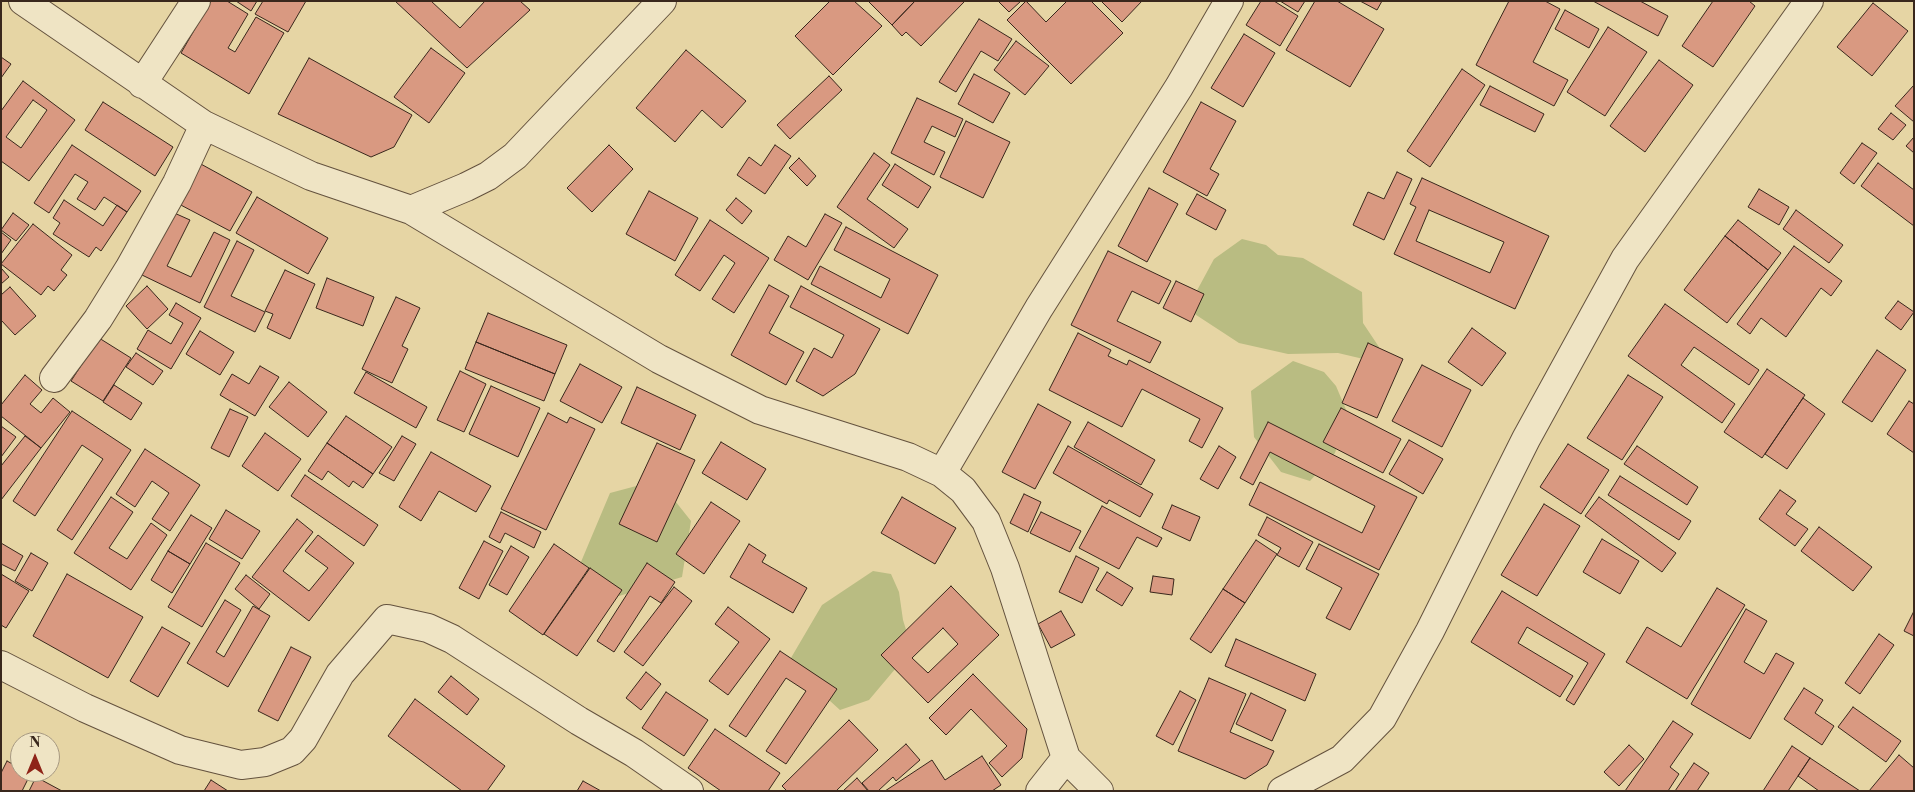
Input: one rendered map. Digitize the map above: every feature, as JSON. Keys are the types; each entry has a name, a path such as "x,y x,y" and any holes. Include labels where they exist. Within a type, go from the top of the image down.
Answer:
{"street":[{"path":"23,1 204,125 311,176 411,210 659,359 760,410 908,457 942,473 964,490 986,521 1005,568 1066,758 1098,791"},
{"path":"142,84 196,1"},
{"path":"411,210 488,176 515,156 662,1"},
{"path":"942,473 1039,308 1179,87 1229,1"},
{"path":"1282,791 1342,758 1382,718 1430,631 1526,439 1626,259 1809,1"},
{"path":"54,378 98,319 130,269 177,183 204,125"},
{"path":"1,665 85,708 180,750 241,765 265,762 292,751 303,739 340,674 387,619 428,628 452,638 579,722 634,753 689,791"},
{"path":"1040,791 1066,758"}],"green space":[{"path":"1242,239 1266,245 1278,255 1303,258 1362,292 1363,323 1379,347 1372,361 1338,353 1288,354 1239,343 1187,309 1214,259"},
{"path":"1293,361 1324,372 1336,386 1347,412 1335,453 1310,481 1281,472 1254,437 1251,391"},
{"path":"640,485 672,497 691,521 682,577 619,596 578,569 610,493"},
{"path":"873,571 891,574 899,592 903,620 912,649 869,700 840,710 788,663 822,605"}],"building":[{"path":"211,1 227,1 248,14 228,48 235,52 256,17 284,33 249,94 181,53"},
{"path":"236,1 257,1 251,11"},
{"path":"263,1 306,1 288,32 255,14"},
{"path":"395,1 431,1 460,28 485,1 520,1 530,10 467,68"},
{"path":"830,1 854,1 882,26 833,75 795,36"},
{"path":"868,1 915,1 892,25"},
{"path":"915,1 965,1 921,46 906,32 902,36 892,25"},
{"path":"998,1 1021,1 1009,12"},
{"path":"1026,1 1046,22 1067,1 1091,1 1123,33 1071,84 1007,20"},
{"path":"1101,1 1142,1 1122,22"},
{"path":"1261,1 1274,1 1298,16 1280,46 1246,25"},
{"path":"1280,1 1305,1 1298,12"},
{"path":"1315,1 1337,1 1384,29 1350,87 1286,50"},
{"path":"1360,1 1382,1 1377,10"},
{"path":"1509,1 1545,1 1560,9 1533,62 1568,80 1554,106 1476,65"},
{"path":"1593,1 1640,1 1668,16 1658,36"},
{"path":"1713,1 1749,1 1755,6 1713,67 1682,46"},
{"path":"1873,3 1908,31 1872,76 1837,47"},
{"path":"1565,10 1599,29 1589,48 1555,29"},
{"path":"979,19 1012,39 998,61 981,51 956,92 939,82"},
{"path":"1608,27 1647,52 1605,116 1567,92"},
{"path":"1244,34 1275,53 1243,107 1211,88"},
{"path":"1016,41 1049,66 1025,95 994,70"},
{"path":"431,48 465,73 429,123 394,97"},
{"path":"686,50 746,101 722,128 702,110 675,142 636,108"},
{"path":"1,57 11,64 1,78"},
{"path":"309,58 412,115 394,147 371,157 278,114"},
{"path":"1659,60 1693,85 1645,152 1610,126"},
{"path":"1462,69 1485,85 1430,167 1407,151"},
{"path":"974,74 1010,93 993,123 958,104"},
{"path":"829,76 842,90 790,139 777,125"},
{"path":"23,81 75,120 29,181 1,161 1,111","holes":["33,100 47,110 21,148 6,137"]},
{"path":"1914,85 1914,122 1895,106"},
{"path":"1490,86 1544,114 1535,132 1480,105"},
{"path":"917,98 963,119 955,137 932,126 924,142 945,152 934,175 891,153"},
{"path":"103,102 173,147 155,176 85,130"},
{"path":"1201,102 1236,121 1210,169 1219,174 1207,196 1163,172"},
{"path":"1891,113 1906,125 1893,140 1878,129"},
{"path":"966,121 1010,142 983,198 940,177"},
{"path":"1914,137 1914,153 1906,146"},
{"path":"1862,143 1877,153 1854,184 1840,173"},
{"path":"72,145 141,191 127,212 104,197 95,210 77,199 88,182 75,174 49,213 34,203"},
{"path":"609,145 633,169 592,212 567,188"},
{"path":"775,145 791,156 765,194 737,175 749,157 761,166"},
{"path":"874,153 890,165 867,199 908,229 894,248 837,207"},
{"path":"799,158 816,176 807,186 789,168"},
{"path":"199,163 252,192 230,231 177,203"},
{"path":"1878,163 1914,190 1914,226 1861,186"},
{"path":"895,164 931,187 918,208 882,185"},
{"path":"1397,172 1412,179 1384,240 1353,225 1368,192 1384,199"},
{"path":"1422,178 1549,236 1515,309 1394,254 1416,207 1410,204","holes":["1429,210 1504,242 1490,273 1416,241"]},
{"path":"1149,188 1178,204 1147,262 1118,246"},
{"path":"1759,189 1789,207 1779,225 1748,207"},
{"path":"649,191 698,218 675,261 626,234"},
{"path":"1197,194 1226,210 1216,230 1186,214"},
{"path":"257,197 328,238 308,274 236,233"},
{"path":"736,198 752,211 742,224 726,210"},
{"path":"64,200 103,226 117,205 127,212 101,251 96,247 89,257 53,234 60,223 53,218"},
{"path":"1796,210 1843,245 1829,263 1783,229"},
{"path":"172,212 190,220 167,266 191,277 214,232 230,240 200,303 142,275"},
{"path":"13,213 29,225 16,241 1,230"},
{"path":"825,214 842,223 808,280 774,260 788,236 806,247"},
{"path":"710,220 769,258 734,313 712,299 735,263 724,255 700,291 675,275"},
{"path":"1738,220 1781,253 1768,270 1725,236"},
{"path":"33,224 72,255 61,270 67,275 54,291 48,286 41,295 1,264"},
{"path":"846,227 938,275 908,334 811,284 820,266 881,298 890,279 834,250"},
{"path":"1,232 11,240 1,254"},
{"path":"1725,236 1768,270 1727,323 1684,290"},
{"path":"237,241 254,250 231,296 265,312 255,332 204,307"},
{"path":"1794,246 1842,281 1831,296 1821,288 1786,337 1761,318 1750,334 1737,324"},
{"path":"1108,251 1171,281 1159,304 1132,291 1117,321 1161,342 1150,363 1071,325"},
{"path":"1,268 9,277 1,284"},
{"path":"285,270 315,284 290,339 267,328 273,314 265,311"},
{"path":"327,278 374,297 363,326 316,308"},
{"path":"1176,281 1204,294 1191,322 1163,308"},
{"path":"769,285 789,296 769,333 804,352 786,385 731,355"},
{"path":"147,286 168,309 147,329 126,306"},
{"path":"801,286 880,329 855,374 823,396 796,381 814,348 832,358 844,335 790,307"},
{"path":"10,287 36,316 15,335 1,320 1,295"},
{"path":"396,297 420,308 402,346 408,349 392,383 362,369"},
{"path":"1898,301 1914,312 1901,330 1885,318"},
{"path":"176,303 201,318 171,369 137,349 148,330 171,344 183,323 169,315"},
{"path":"1665,304 1759,370 1749,385 1694,347 1681,365 1735,404 1722,423 1628,356"},
{"path":"488,313 567,345 555,374 476,342"},
{"path":"1472,328 1506,353 1482,386 1448,362"},
{"path":"200,331 234,352 220,375 186,354"},
{"path":"1078,333 1111,350 1108,356 1127,365 1129,360 1223,408 1202,448 1189,441 1200,419 1142,389 1122,427 1049,390"},
{"path":"99,338 131,358 103,401 71,381"},
{"path":"476,342 555,374 544,401 465,369"},
{"path":"1368,343 1403,359 1377,418 1342,403"},
{"path":"1877,350 1906,370 1872,422 1842,402"},
{"path":"136,353 163,371 153,385 126,367"},
{"path":"580,364 622,387 602,423 560,401"},
{"path":"1422,365 1471,390 1442,447 1392,421"},
{"path":"260,366 279,377 255,416 220,395 232,374 249,384"},
{"path":"1767,369 1805,395 1762,458 1724,432"},
{"path":"460,371 486,384 464,432 437,420"},
{"path":"366,372 427,407 416,428 354,393"},
{"path":"25,375 42,390 30,404 41,413 53,398 70,412 41,448 1,416 1,405"},
{"path":"1628,375 1663,397 1622,460 1587,438"},
{"path":"289,382 327,412 308,437 269,407"},
{"path":"114,385 142,403 131,420 103,402"},
{"path":"491,386 540,408 518,457 469,434"},
{"path":"637,387 696,415 680,450 621,423"},
{"path":"1803,398 1825,414 1787,469 1765,454"},
{"path":"1909,401 1914,404 1914,453 1887,434"},
{"path":"1038,404 1071,422 1035,489 1002,472"},
{"path":"1341,408 1401,439 1383,473 1323,442"},
{"path":"230,409 248,417 229,457 211,448"},
{"path":"72,411 131,450 72,540 57,530 103,459 82,445 35,516 13,501"},
{"path":"548,413 567,423 570,417 595,429 546,530 501,509"},
{"path":"346,416 392,447 373,474 327,443"},
{"path":"1088,422 1155,460 1141,485 1074,447"},
{"path":"1268,422 1417,497 1379,570 1249,505 1260,482 1362,533 1375,506 1270,452 1253,485 1240,478"},
{"path":"1,426 16,437 1,457"},
{"path":"265,433 301,459 278,491 242,466"},
{"path":"25,436 41,448 1,500 1,466"},
{"path":"402,436 416,444 394,481 379,473"},
{"path":"1409,440 1443,459 1423,494 1389,474"},
{"path":"721,442 766,469 747,500 702,473"},
{"path":"327,443 373,474 363,488 353,481 349,487 328,471 322,480 308,471"},
{"path":"657,443 695,460 657,542 619,524"},
{"path":"1568,444 1609,470 1581,514 1540,487"},
{"path":"1068,446 1153,494 1140,517 1109,500 1107,504 1053,473"},
{"path":"1219,446 1236,457 1218,489 1200,479"},
{"path":"1637,446 1698,487 1687,505 1624,464"},
{"path":"145,449 200,485 170,531 152,519 169,493 152,481 135,507 116,494"},
{"path":"431,452 491,486 476,512 439,491 421,521 399,507"},
{"path":"305,475 378,525 364,546 291,496"},
{"path":"1620,476 1691,521 1679,540 1608,495"},
{"path":"1780,490 1796,501 1786,514 1808,529 1795,546 1759,519"},
{"path":"1024,494 1041,502 1028,532 1010,523"},
{"path":"111,497 133,512 109,548 127,559 151,523 167,535 131,590 74,553"},
{"path":"902,497 956,528 935,564 881,533"},
{"path":"1599,497 1676,553 1662,572 1585,516"},
{"path":"711,502 740,521 704,574 676,554"},
{"path":"1544,504 1580,526 1537,596 1501,575"},
{"path":"1172,505 1200,517 1190,541 1162,528"},
{"path":"1102,506 1162,538 1157,547 1137,537 1119,569 1079,548"},
{"path":"226,510 260,531 242,559 209,539"},
{"path":"501,512 541,532 534,548 505,533 500,543 489,537"},
{"path":"1041,512 1081,531 1070,552 1030,533"},
{"path":"191,515 212,528 190,564 168,551"},
{"path":"1267,517 1313,542 1299,567 1277,555 1281,548 1258,535"},
{"path":"297,519 313,532 283,571 309,591 328,568 305,551 318,535 354,563 309,621 252,577"},
{"path":"1819,527 1872,567 1853,591 1801,551"},
{"path":"1602,539 1639,561 1620,594 1583,572"},
{"path":"1256,540 1277,554 1245,603 1223,589"},
{"path":"484,541 503,551 479,599 459,588"},
{"path":"1,543 23,556 15,571 1,564"},
{"path":"206,543 240,563 202,627 168,607"},
{"path":"554,544 589,568 543,635 509,611"},
{"path":"749,544 766,555 762,562 807,588 793,613 730,577"},
{"path":"1319,544 1379,574 1350,630 1326,618 1342,588 1306,569"},
{"path":"511,546 529,557 507,595 489,585"},
{"path":"168,551 190,564 172,593 151,580"},
{"path":"31,553 48,563 32,591 15,581"},
{"path":"1076,556 1099,568 1082,603 1059,592"},
{"path":"647,563 675,582 661,603 650,596 614,652 597,641"},
{"path":"590,568 622,590 577,656 544,634"},
{"path":"1107,572 1133,588 1122,606 1096,590"},
{"path":"1,574 29,591 6,628 1,625"},
{"path":"67,574 143,617 108,678 33,636"},
{"path":"246,575 270,594 259,609 235,589"},
{"path":"1153,576 1174,579 1172,595 1150,592"},
{"path":"951,586 999,635 928,703 881,655","holes":["943,628 958,644 928,673 912,658"]},
{"path":"674,587 692,601 643,666 624,652"},
{"path":"1717,588 1745,605 1687,699 1626,662 1647,627 1681,647"},
{"path":"1223,589 1245,603 1211,653 1190,639"},
{"path":"1502,591 1605,654 1574,705 1566,700 1588,663 1527,627 1518,643 1573,676 1560,697 1471,642"},
{"path":"225,600 241,610 216,652 224,657 253,606 270,616 228,687 187,663"},
{"path":"728,607 770,639 728,695 709,681 739,642 715,624"},
{"path":"1746,609 1767,621 1744,662 1764,674 1776,653 1794,663 1750,739 1691,704"},
{"path":"1061,611 1075,635 1051,648 1038,624"},
{"path":"1914,611 1914,636 1904,631"},
{"path":"162,627 190,643 158,697 130,681"},
{"path":"1879,634 1894,645 1860,694 1845,683"},
{"path":"1236,639 1316,674 1305,701 1225,666"},
{"path":"291,647 311,657 278,721 258,711"},
{"path":"780,651 837,689 786,764 766,751 806,691 786,678 746,737 729,726"},
{"path":"646,672 661,684 641,710 626,698"},
{"path":"973,674 1027,729 1022,758 1002,777 989,763 1007,746 971,709 946,735 929,718"},
{"path":"451,676 479,699 467,715 438,692"},
{"path":"1209,678 1246,694 1230,732 1274,751 1267,765 1245,779 1178,751"},
{"path":"1804,688 1823,700 1815,713 1834,726 1822,745 1784,719"},
{"path":"1180,691 1196,700 1173,745 1156,736"},
{"path":"666,692 708,720 684,756 642,728"},
{"path":"1251,693 1286,710 1272,741 1236,724"},
{"path":"415,699 505,766 487,791 462,791 388,736"},
{"path":"1853,707 1901,741 1886,762 1838,727"},
{"path":"849,720 878,750 836,791 787,791 782,786"},
{"path":"1673,721 1693,734 1670,767 1679,774 1668,791 1625,791"},
{"path":"715,729 780,773 768,791 721,791 688,768"},
{"path":"906,744 920,760 896,781 893,777 878,791 869,791 862,783"},
{"path":"1629,745 1644,759 1619,786 1604,772"},
{"path":"1792,746 1810,758 1788,791 1763,791"},
{"path":"1899,755 1914,768 1914,791 1869,791"},
{"path":"982,756 1001,785 992,791 885,791 932,760 945,780"},
{"path":"1810,758 1860,791 1819,791 1798,776"},
{"path":"7,761 10,763 10,782 26,782 22,791 1,791 1,773"},
{"path":"1694,763 1709,773 1697,791 1675,791"},
{"path":"857,778 868,791 843,791"},
{"path":"211,780 228,791 204,791"},
{"path":"583,781 601,791 577,791"},
{"path":"34,782 45,782 62,791 29,791"}]}
